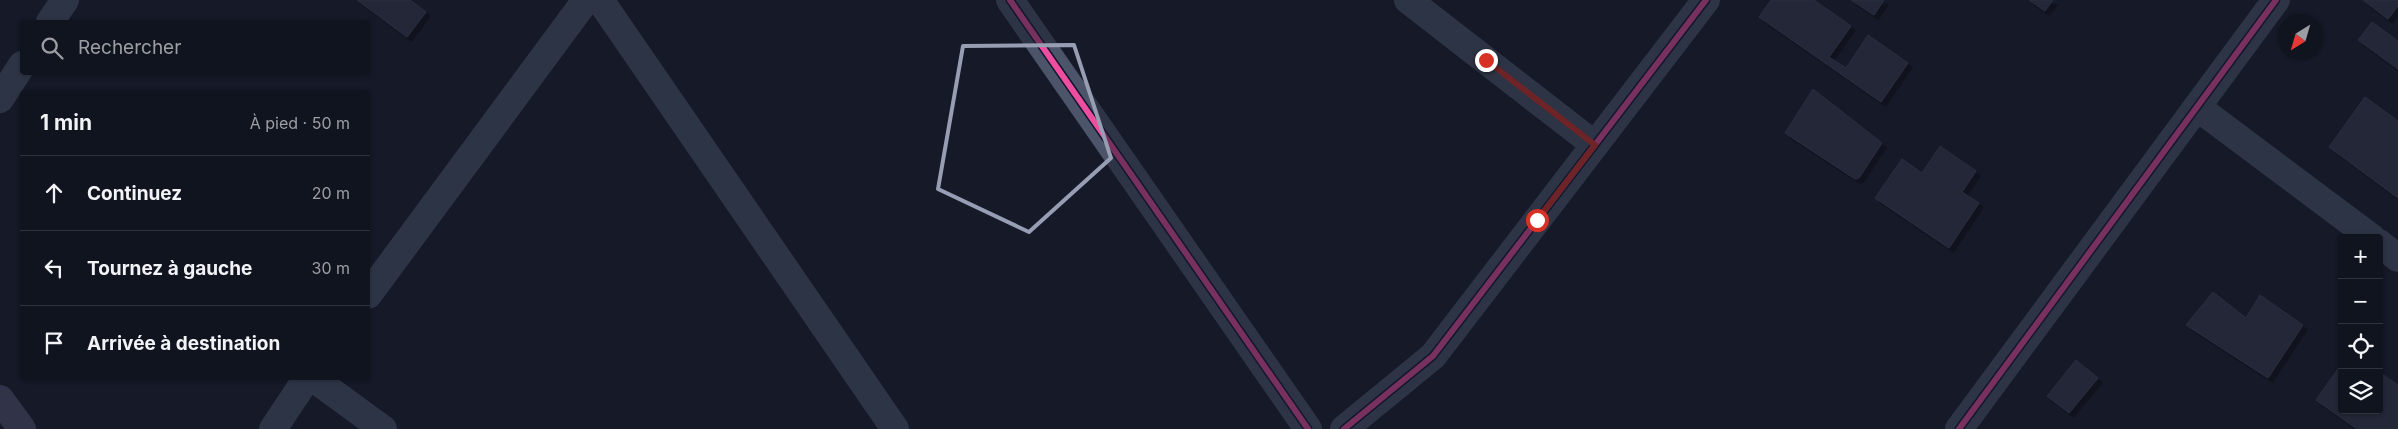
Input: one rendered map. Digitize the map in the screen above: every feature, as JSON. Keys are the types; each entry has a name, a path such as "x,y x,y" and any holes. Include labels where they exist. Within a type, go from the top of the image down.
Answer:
{"main road":[{"path":"0,399 22,429"}],"street":[{"path":"51,20 65,0"},
{"path":"370,292 586,0"},
{"path":"600,0 895,429"},
{"path":"1010,0 1308,429"},
{"path":"1408,0 1595,145"},
{"path":"1344,429 1433,356 1706,0"},
{"path":"1959,429 2276,0"},
{"path":"0,100 20,68"},
{"path":"2197,107 2367,234"},
{"path":"2383,247 2398,258"},
{"path":"273,429 306,380"},
{"path":"316,380 383,429"}],"highlighted area":[{"path":"1074,45 1111,158 1029,232 938,189 963,46"}],"building":[{"path":"357,0 410,0 426,12 407,37"},
{"path":"1771,0 1814,0 1851,26 1829,57 1846,68 1868,35 1908,63 1881,102 1759,17"},
{"path":"1851,0 1884,0 1874,15"},
{"path":"2029,0 2053,0 2045,11"},
{"path":"2363,0 2398,0 2398,6 2388,19"},
{"path":"2372,22 2398,41 2398,69 2358,40"},
{"path":"1813,89 1882,143 1859,178 1855,179 1785,133"},
{"path":"2365,97 2398,121 2398,198 2329,147"},
{"path":"1940,146 1976,171 1962,192 1979,203 1949,248 1875,198 1902,159 1922,173"},
{"path":"2213,292 2246,318 2260,295 2303,325 2268,378 2186,325"},
{"path":"2076,360 2098,378 2069,413 2047,396"},
{"path":"2338,369 2338,414 2383,414 2383,375 2398,385 2398,429 2357,429 2316,400"}],"cycle path":[{"path":"1010,0 1308,429"},
{"path":"1344,429 1433,356 1706,0"},
{"path":"1959,429 2276,0"}],"route":[{"path":"1486,60 1595,145 1537,220"}]}
